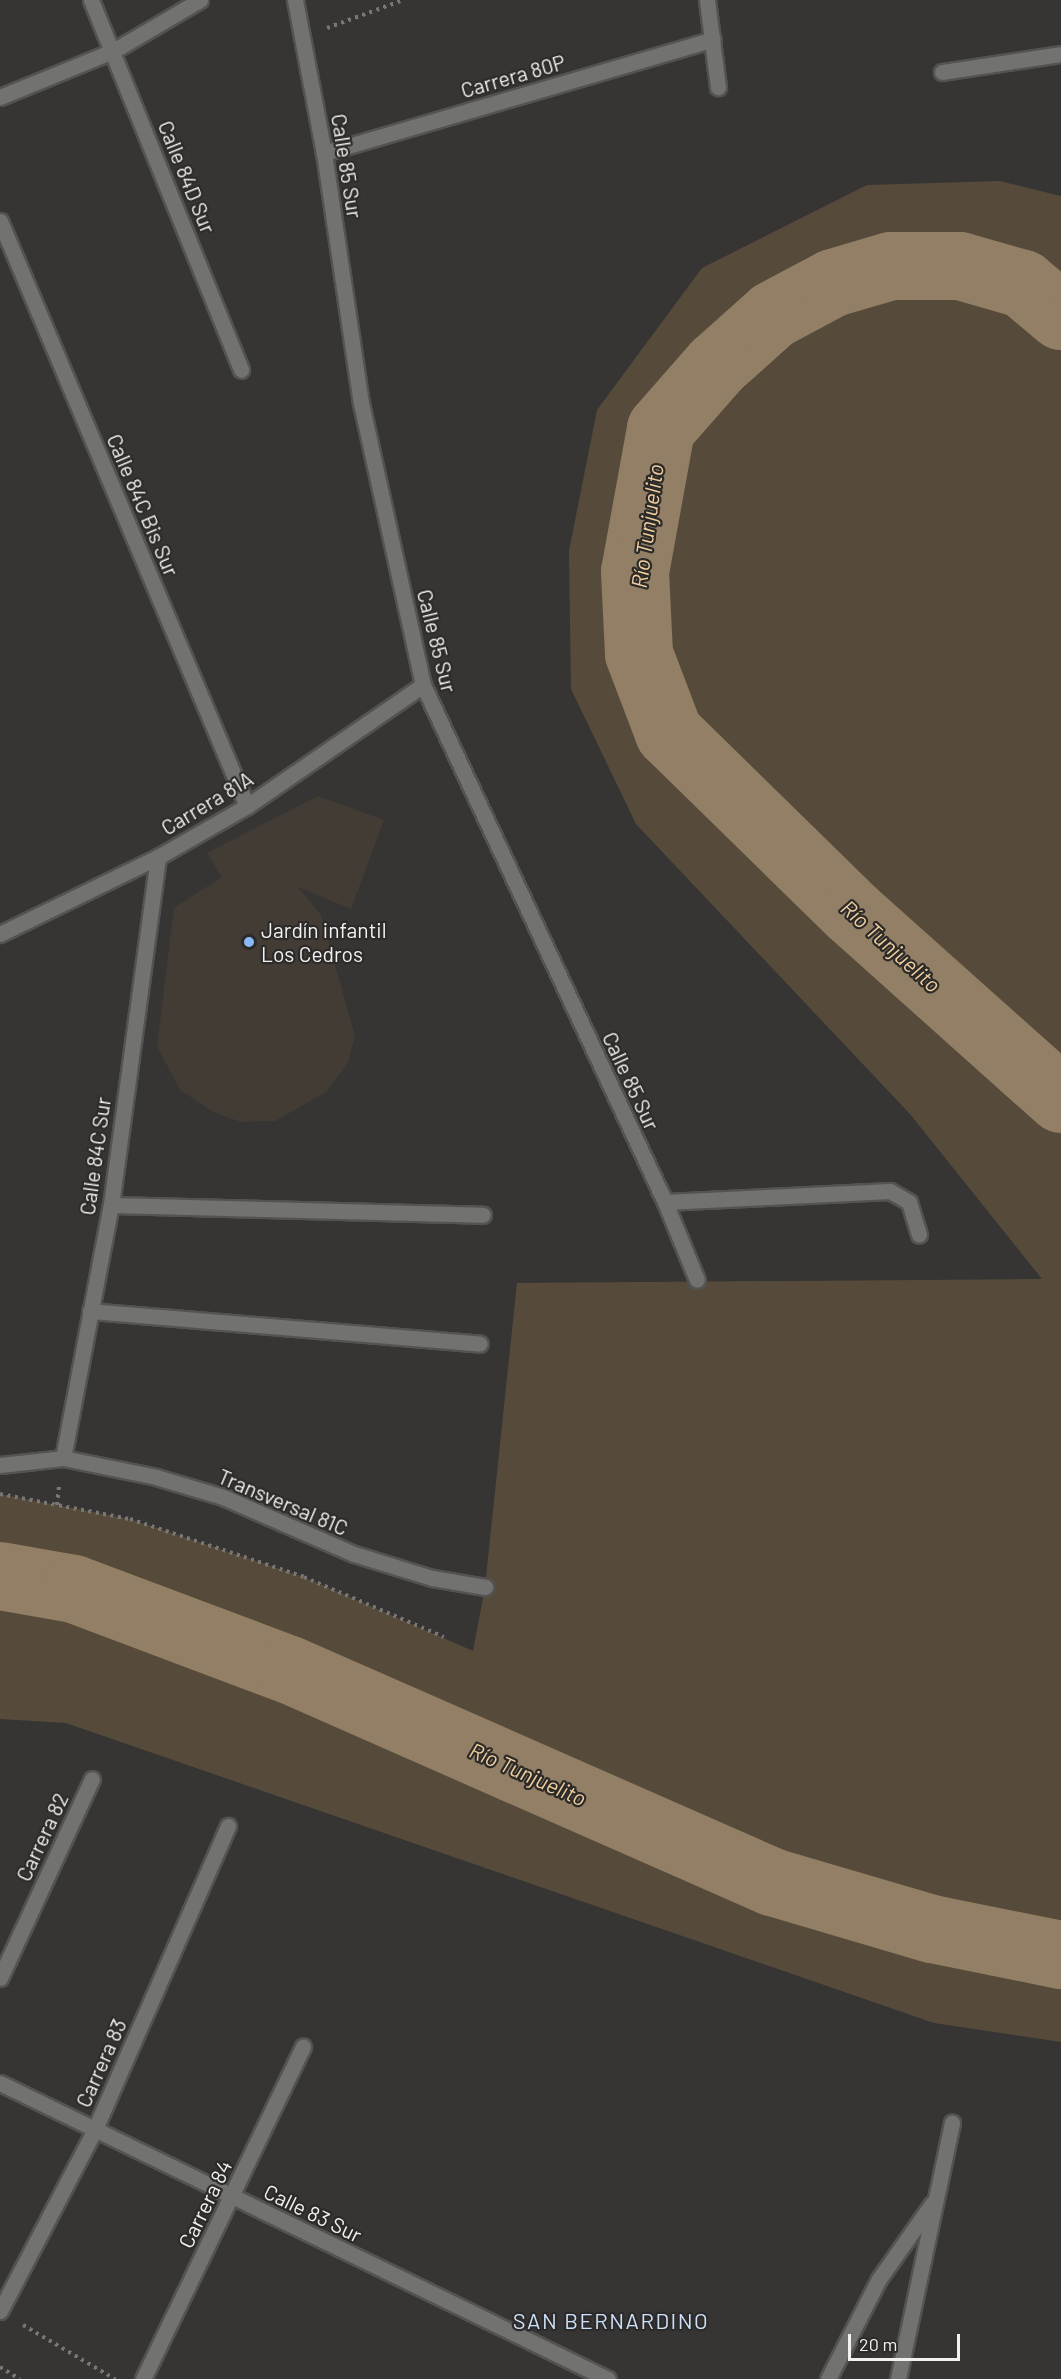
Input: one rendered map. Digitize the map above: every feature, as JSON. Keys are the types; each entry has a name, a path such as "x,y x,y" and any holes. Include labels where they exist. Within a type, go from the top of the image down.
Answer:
{"street":[{"name":"Calle 84D Sur","path":"91,0 241,370"},
{"path":"0,98 113,51 200,0"},
{"name":"Calle 85 Sur","path":"294,0 324,153 361,403 423,685 665,1202 697,1280"},
{"path":"707,0 718,87"},
{"name":"Carrera 80P","path":"324,153 713,39"},
{"path":"942,72 1061,54"},
{"name":"Calle 84C Bis Sur","path":"0,221 247,806"},
{"name":"Carrera 81A","path":"0,934 158,857 247,806 423,685"},
{"name":"Calle 84C Sur","path":"63,1458 111,1205 158,857"},
{"path":"665,1202 890,1191 909,1202 919,1234"},
{"path":"111,1205 483,1215"},
{"path":"90,1311 480,1344"},
{"name":"Transversal 81C","path":"0,1465 63,1458 156,1477 223,1497 354,1554 432,1578 485,1587"},
{"name":"Carrera 82","path":"0,1978 92,1779"},
{"name":"Carrera 83","path":"0,2311 95,2129 228,1826"},
{"name":"Carrera 84","path":"143,2379 303,2047"},
{"name":"Calle 83 Sur","path":"0,2083 608,2379"},
{"path":"898,2379 952,2123"},
{"path":"828,2379 879,2278 936,2199"}],"path":[{"path":"303,37 403,0"},
{"path":"0,1494 130,1519 304,1577 444,1637"},
{"path":"19,2323 115,2379"},
{"path":"0,2367 20,2379"}],"shaded area":[{"path":"1000,181 1061,196 1061,2042 934,2023 66,1723 0,1719 0,1494 130,1519 304,1577 473,1651 485,1587 517,1283 1042,1279 910,1114 636,824 571,689 569,551 597,410 702,268 867,185"},
{"name":"Jardín infantil Los Cedros","path":"318,796 384,820 351,909 298,887 321,915 355,1036 348,1063 326,1092 275,1121 241,1122 215,1113 180,1090 157,1046 174,908 222,877 207,853"}],"waterway":[{"name":"Río Tunjuelito","path":"1061,316 1023,284 960,266 891,266 833,283 773,315 717,365 661,429 635,572 639,654 669,733 853,913 1061,1099"},
{"name":"Río Tunjuelito","path":"0,1576 74,1589 290,1670 772,1882 932,1929 1061,1955"}],"place":[{"name":"Jardín infantil Los Cedros","path":"249,942"}],"district":[{"name":"SAN BERNARDINO","path":"611,2321"}]}
